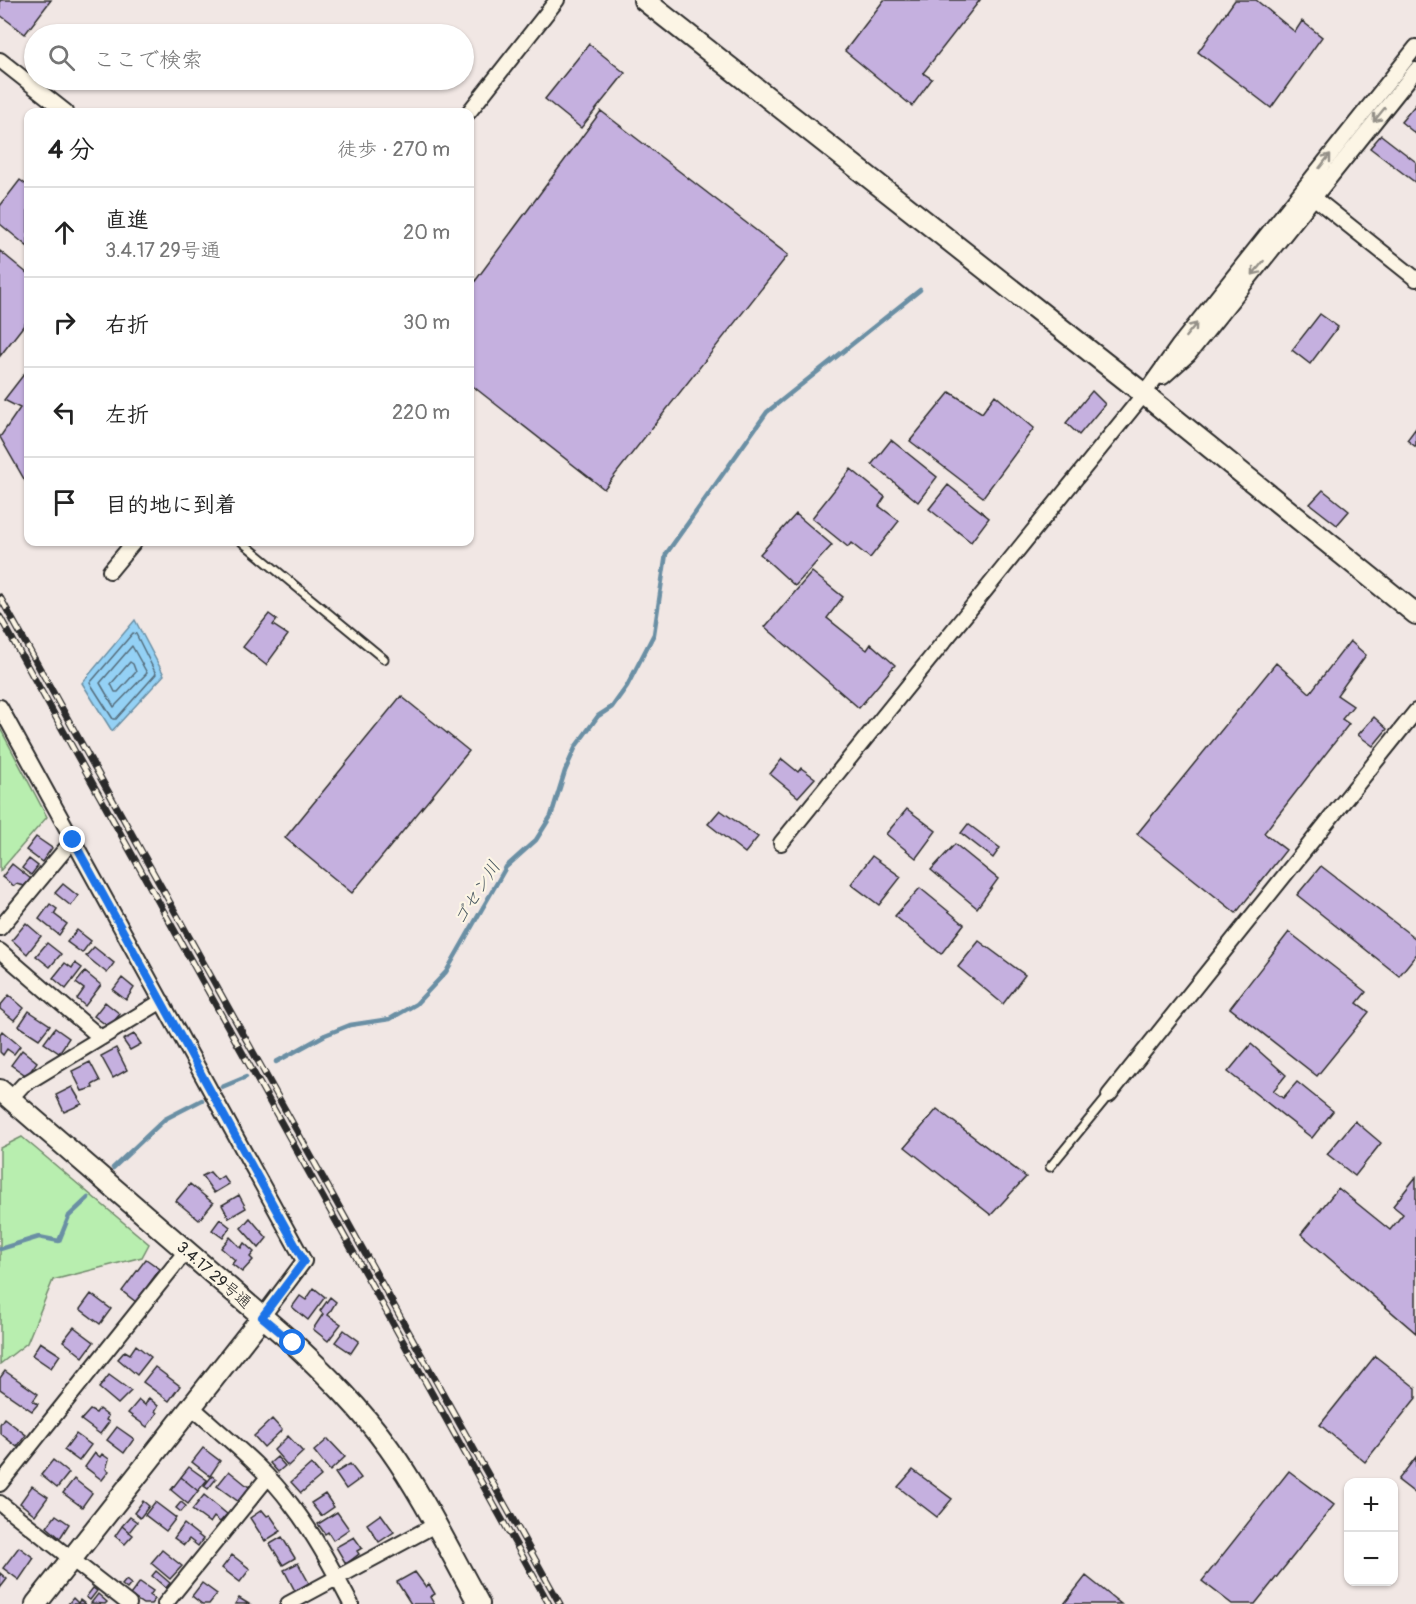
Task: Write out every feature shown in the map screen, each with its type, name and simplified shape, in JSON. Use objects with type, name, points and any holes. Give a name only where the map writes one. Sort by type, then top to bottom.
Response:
[{"type":"street","points":[[472,108],[557,0]]},
{"type":"street","points":[[644,0],[1144,394],[1416,614]]},
{"type":"street","points":[[1308,193],[1416,47]]},
{"type":"street","points":[[0,60],[24,79]]},
{"type":"street","points":[[781,843],[1144,394],[1179,345],[1416,70]]},
{"type":"street","points":[[38,90],[61,108]]},
{"type":"street","points":[[1308,193],[1416,279]]},
{"type":"street","points":[[110,572],[131,546]]},
{"type":"street","points":[[0,707],[304,1261],[36,1604]]},
{"type":"street","points":[[1109,1095],[1416,711]]},
{"type":"street","points":[[0,928],[73,840]]},
{"type":"street","points":[[0,951],[101,1038]]},
{"type":"street","points":[[5,1095],[162,1001]]},
{"type":"street","name":"3.4.17 29号通","points":[[5,1095],[337,1384],[407,1474],[479,1604]]},
{"type":"street","points":[[0,1484],[186,1251]]},
{"type":"street","points":[[192,1407],[268,1477],[291,1504],[323,1552],[351,1604]]},
{"type":"street","points":[[165,1604],[268,1477]]},
{"type":"street","points":[[0,1503],[129,1604]]},
{"type":"street","points":[[288,1604],[435,1525]]},
{"type":"lane","points":[[247,546],[384,659]]},
{"type":"lane","points":[[1050,1167],[1109,1095]]},
{"type":"green space","points":[[0,728],[47,817],[0,871]]},
{"type":"green space","points":[[22,1137],[149,1244],[142,1257],[53,1280],[27,1343],[0,1364],[0,1148]]},
{"type":"water","points":[[135,620],[164,675],[112,731],[82,683]]},
{"type":"building","points":[[0,0],[51,0],[33,24],[24,24],[24,33],[0,15]]},
{"type":"building","points":[[884,0],[980,0],[923,73],[932,79],[912,106],[845,51]]},
{"type":"building","points":[[1235,0],[1256,0],[1295,32],[1302,21],[1322,37],[1271,108],[1198,52]]},
{"type":"building","points":[[589,44],[625,73],[581,128],[545,99]]},
{"type":"building","points":[[1416,104],[1416,134],[1401,122]]},
{"type":"building","points":[[601,111],[788,255],[604,489],[474,387],[474,283]]},
{"type":"building","points":[[1381,135],[1416,162],[1416,183],[1370,148]]},
{"type":"building","points":[[20,180],[24,183],[24,244],[0,224],[0,206]]},
{"type":"building","points":[[0,251],[24,271],[24,325],[0,356]]},
{"type":"building","points":[[1320,314],[1338,327],[1310,364],[1292,350]]},
{"type":"building","points":[[24,374],[24,479],[0,437],[20,408],[4,400]]},
{"type":"building","points":[[1092,391],[1105,404],[1079,435],[1066,423]]},
{"type":"building","points":[[950,392],[982,413],[995,395],[1034,428],[983,497],[910,441]]},
{"type":"building","points":[[1416,428],[1416,447],[1407,440]]},
{"type":"building","points":[[891,440],[937,477],[918,502],[872,464]]},
{"type":"building","points":[[851,469],[885,497],[879,506],[899,521],[870,558],[851,543],[848,547],[812,518]]},
{"type":"building","points":[[948,485],[989,518],[971,542],[929,509]]},
{"type":"building","points":[[1323,490],[1349,511],[1337,525],[1310,504]]},
{"type":"building","points":[[796,514],[832,545],[795,586],[760,554]]},
{"type":"building","points":[[812,572],[843,597],[827,618],[867,650],[871,644],[895,665],[859,708],[765,627]]},
{"type":"building","points":[[269,614],[277,620],[273,625],[288,635],[266,665],[243,647]]},
{"type":"building","points":[[1350,641],[1366,655],[1337,695],[1353,706],[1342,719],[1349,724],[1264,833],[1286,850],[1236,913],[1137,834],[1276,663],[1310,693]]},
{"type":"building","points":[[401,696],[469,751],[352,893],[285,838]]},
{"type":"building","points":[[1374,717],[1387,729],[1373,746],[1358,735]]},
{"type":"building","points":[[782,759],[798,772],[801,768],[815,778],[798,797],[770,774]]},
{"type":"building","points":[[907,809],[936,831],[916,858],[886,834]]},
{"type":"building","points":[[720,810],[758,837],[745,853],[708,824]]},
{"type":"building","points":[[968,824],[1000,848],[993,858],[961,833]]},
{"type":"building","points":[[36,837],[52,848],[42,862],[26,850]]},
{"type":"building","points":[[955,844],[998,879],[977,908],[931,870]]},
{"type":"building","points":[[872,856],[901,877],[879,905],[851,884]]},
{"type":"building","points":[[29,859],[38,866],[31,875],[22,868]]},
{"type":"building","points":[[12,864],[31,879],[24,886],[16,884],[14,886],[2,877]]},
{"type":"building","points":[[1321,866],[1416,939],[1416,955],[1399,976],[1297,895]]},
{"type":"building","points":[[63,884],[78,896],[71,906],[55,893]]},
{"type":"building","points":[[920,888],[964,924],[941,954],[895,916]]},
{"type":"building","points":[[50,904],[57,909],[54,914],[67,924],[59,935],[39,919]]},
{"type":"building","points":[[26,923],[41,936],[27,954],[12,940]]},
{"type":"building","points":[[77,930],[91,941],[82,953],[67,942]]},
{"type":"building","points":[[1289,932],[1366,992],[1357,1003],[1369,1012],[1317,1076],[1230,1008]]},
{"type":"building","points":[[979,941],[1025,975],[1003,1004],[958,967]]},
{"type":"building","points":[[47,943],[61,954],[50,967],[36,956]]},
{"type":"building","points":[[94,947],[114,963],[107,973],[86,956]]},
{"type":"building","points":[[65,963],[72,968],[75,963],[82,968],[66,989],[53,978]]},
{"type":"building","points":[[85,972],[101,985],[85,1006],[77,999],[84,989],[76,983]]},
{"type":"building","points":[[122,978],[134,988],[126,1000],[113,990]]},
{"type":"building","points":[[9,995],[24,1008],[14,1020],[0,1009]]},
{"type":"building","points":[[105,1002],[120,1014],[109,1027],[94,1016]]},
{"type":"building","points":[[29,1011],[50,1025],[39,1039],[19,1026]]},
{"type":"building","points":[[55,1028],[69,1038],[59,1053],[44,1043]]},
{"type":"building","points":[[2,1031],[20,1046],[14,1054],[7,1049],[3,1055],[0,1052]]},
{"type":"building","points":[[134,1034],[141,1044],[130,1050],[123,1040]]},
{"type":"building","points":[[1251,1044],[1286,1075],[1273,1091],[1283,1098],[1297,1082],[1333,1111],[1312,1138],[1228,1072]]},
{"type":"building","points":[[116,1048],[127,1070],[113,1078],[101,1056]]},
{"type":"building","points":[[22,1050],[37,1062],[27,1076],[11,1065]]},
{"type":"building","points":[[90,1062],[100,1081],[92,1085],[93,1088],[82,1091],[72,1071]]},
{"type":"building","points":[[72,1087],[82,1104],[64,1112],[56,1095]]},
{"type":"building","points":[[937,1109],[1026,1177],[991,1215],[905,1147]]},
{"type":"building","points":[[1355,1121],[1381,1143],[1355,1176],[1327,1154]]},
{"type":"building","points":[[210,1172],[217,1180],[223,1176],[229,1184],[214,1193],[202,1176]]},
{"type":"building","points":[[1416,1177],[1416,1333],[1301,1234],[1338,1188],[1390,1230],[1403,1214],[1393,1206]]},
{"type":"building","points":[[190,1184],[213,1203],[199,1220],[176,1201]]},
{"type":"building","points":[[239,1195],[246,1208],[229,1218],[222,1205]]},
{"type":"building","points":[[250,1218],[267,1238],[259,1248],[241,1228]]},
{"type":"building","points":[[220,1219],[230,1227],[223,1238],[212,1230]]},
{"type":"building","points":[[230,1237],[241,1248],[244,1243],[254,1252],[250,1257],[253,1260],[242,1272],[232,1264],[235,1260],[221,1248]]},
{"type":"building","points":[[146,1259],[160,1269],[136,1302],[122,1291]]},
{"type":"building","points":[[314,1288],[325,1297],[308,1320],[292,1307],[300,1296],[306,1300]]},
{"type":"building","points":[[91,1294],[111,1309],[100,1324],[80,1309]]},
{"type":"building","points":[[330,1297],[336,1302],[328,1315],[341,1324],[328,1341],[313,1329],[323,1314],[320,1311]]},
{"type":"building","points":[[74,1327],[94,1342],[83,1357],[63,1341]]},
{"type":"building","points":[[344,1330],[359,1341],[351,1353],[335,1342]]},
{"type":"building","points":[[40,1342],[60,1355],[51,1368],[32,1355]]},
{"type":"building","points":[[136,1345],[151,1357],[137,1375],[118,1359],[125,1351],[130,1354]]},
{"type":"building","points":[[1375,1356],[1416,1388],[1416,1398],[1365,1462],[1320,1425]]},
{"type":"building","points":[[155,1367],[180,1386],[169,1401],[143,1382]]},
{"type":"building","points":[[5,1371],[38,1394],[33,1401],[38,1404],[32,1411],[0,1389],[0,1378]]},
{"type":"building","points":[[109,1375],[131,1391],[118,1404],[99,1388]]},
{"type":"building","points":[[149,1398],[158,1406],[155,1411],[157,1413],[147,1427],[128,1413],[139,1400],[145,1405]]},
{"type":"building","points":[[99,1409],[108,1416],[106,1420],[109,1422],[100,1434],[81,1420],[90,1410],[96,1413]]},
{"type":"building","points":[[4,1418],[26,1435],[17,1447],[0,1433],[0,1424]]},
{"type":"building","points":[[272,1419],[282,1430],[264,1447],[254,1436]]},
{"type":"building","points":[[117,1427],[134,1439],[124,1453],[107,1440]]},
{"type":"building","points":[[76,1434],[91,1445],[79,1461],[64,1450]]},
{"type":"building","points":[[288,1436],[303,1452],[288,1466],[274,1450]]},
{"type":"building","points":[[328,1439],[345,1457],[330,1471],[314,1451]]},
{"type":"building","points":[[203,1448],[220,1461],[210,1476],[192,1462]]},
{"type":"building","points":[[95,1453],[100,1457],[102,1454],[109,1459],[106,1469],[109,1471],[102,1480],[85,1467]]},
{"type":"building","points":[[277,1457],[285,1466],[278,1472],[270,1463]]},
{"type":"building","points":[[1416,1457],[1416,1494],[1398,1480]]},
{"type":"building","points":[[53,1460],[69,1473],[57,1488],[41,1475]]},
{"type":"building","points":[[311,1464],[321,1476],[301,1493],[291,1482]]},
{"type":"building","points":[[350,1464],[361,1478],[346,1489],[335,1473]]},
{"type":"building","points":[[189,1467],[207,1480],[198,1491],[181,1477]]},
{"type":"building","points":[[913,1470],[952,1499],[937,1517],[898,1487]]},
{"type":"building","points":[[229,1471],[250,1488],[239,1502],[217,1486]]},
{"type":"building","points":[[1289,1471],[1334,1505],[1255,1604],[1232,1604],[1202,1581]]},
{"type":"building","points":[[212,1476],[216,1479],[208,1489],[204,1486]]},
{"type":"building","points":[[181,1477],[198,1491],[188,1504],[171,1490]]},
{"type":"building","points":[[74,1479],[92,1493],[82,1507],[63,1493]]},
{"type":"building","points":[[32,1486],[48,1497],[35,1515],[20,1503]]},
{"type":"building","points":[[325,1494],[334,1507],[321,1516],[311,1503]]},
{"type":"building","points":[[204,1495],[227,1514],[220,1522],[214,1517],[210,1523],[192,1510]]},
{"type":"building","points":[[143,1501],[149,1506],[140,1518],[134,1513]]},
{"type":"building","points":[[155,1502],[176,1518],[166,1531],[145,1515]]},
{"type":"building","points":[[181,1502],[186,1506],[181,1512],[176,1508]]},
{"type":"building","points":[[262,1510],[267,1516],[270,1515],[281,1531],[265,1541],[250,1518]]},
{"type":"building","points":[[337,1512],[349,1529],[333,1540],[328,1532],[325,1534],[318,1524]]},
{"type":"building","points":[[381,1514],[394,1532],[379,1542],[367,1524]]},
{"type":"building","points":[[56,1515],[69,1524],[60,1538],[47,1527]]},
{"type":"building","points":[[130,1517],[137,1522],[129,1532],[122,1526]]},
{"type":"building","points":[[184,1524],[203,1539],[198,1546],[189,1539],[184,1545],[174,1538]]},
{"type":"building","points":[[122,1526],[133,1535],[125,1544],[115,1536]]},
{"type":"building","points":[[282,1537],[295,1558],[283,1565],[270,1544]]},
{"type":"building","points":[[354,1537],[362,1548],[357,1551],[359,1554],[346,1564],[336,1547]]},
{"type":"building","points":[[19,1547],[34,1558],[19,1580],[3,1568]]},
{"type":"building","points":[[162,1550],[182,1566],[170,1579],[151,1563]]},
{"type":"building","points":[[232,1555],[250,1569],[240,1582],[222,1568]]},
{"type":"building","points":[[298,1563],[309,1583],[295,1591],[284,1570]]},
{"type":"building","points":[[156,1571],[170,1583],[166,1588],[152,1576]]},
{"type":"building","points":[[415,1572],[426,1587],[429,1584],[435,1594],[430,1597],[434,1604],[411,1604],[397,1582]]},
{"type":"building","points":[[0,1573],[7,1579],[0,1588]]},
{"type":"building","points":[[1086,1576],[1121,1604],[1064,1604]]},
{"type":"building","points":[[126,1580],[131,1584],[127,1589],[122,1585]]},
{"type":"building","points":[[140,1582],[153,1591],[150,1595],[155,1599],[151,1604],[143,1604],[130,1595]]},
{"type":"building","points":[[202,1583],[217,1594],[209,1604],[202,1604],[192,1596]]},
{"type":"building","points":[[93,1588],[97,1591],[90,1600],[86,1597]]},
{"type":"building","points":[[98,1594],[107,1602],[105,1604],[91,1603]]},
{"type":"building","points":[[73,1598],[78,1603],[80,1600],[85,1604],[68,1604]]},
{"type":"building","points":[[239,1598],[249,1604],[235,1604]]},
{"type":"waterway","name":"ゴセン川","points":[[276,1062],[325,1035],[350,1025],[390,1019],[416,1004],[446,972],[506,867],[536,840],[551,816],[565,771],[576,746],[598,716],[612,707],[627,686],[654,634],[666,554],[767,412],[920,290]]},
{"type":"waterway","name":"ゴセン川","points":[[222,1087],[246,1077]]},
{"type":"waterway","name":"ゴセン川","points":[[113,1168],[165,1119],[202,1100]]},
{"type":"waterway","name":"ゴセン川","points":[[0,1249],[39,1237],[59,1241],[69,1216],[88,1198]]},
{"type":"railway","points":[[0,597],[560,1604]]},
{"type":"railway","points":[[0,617],[549,1604]]},
{"type":"route","points":[[73,840],[304,1261],[262,1317],[293,1343]]}]
